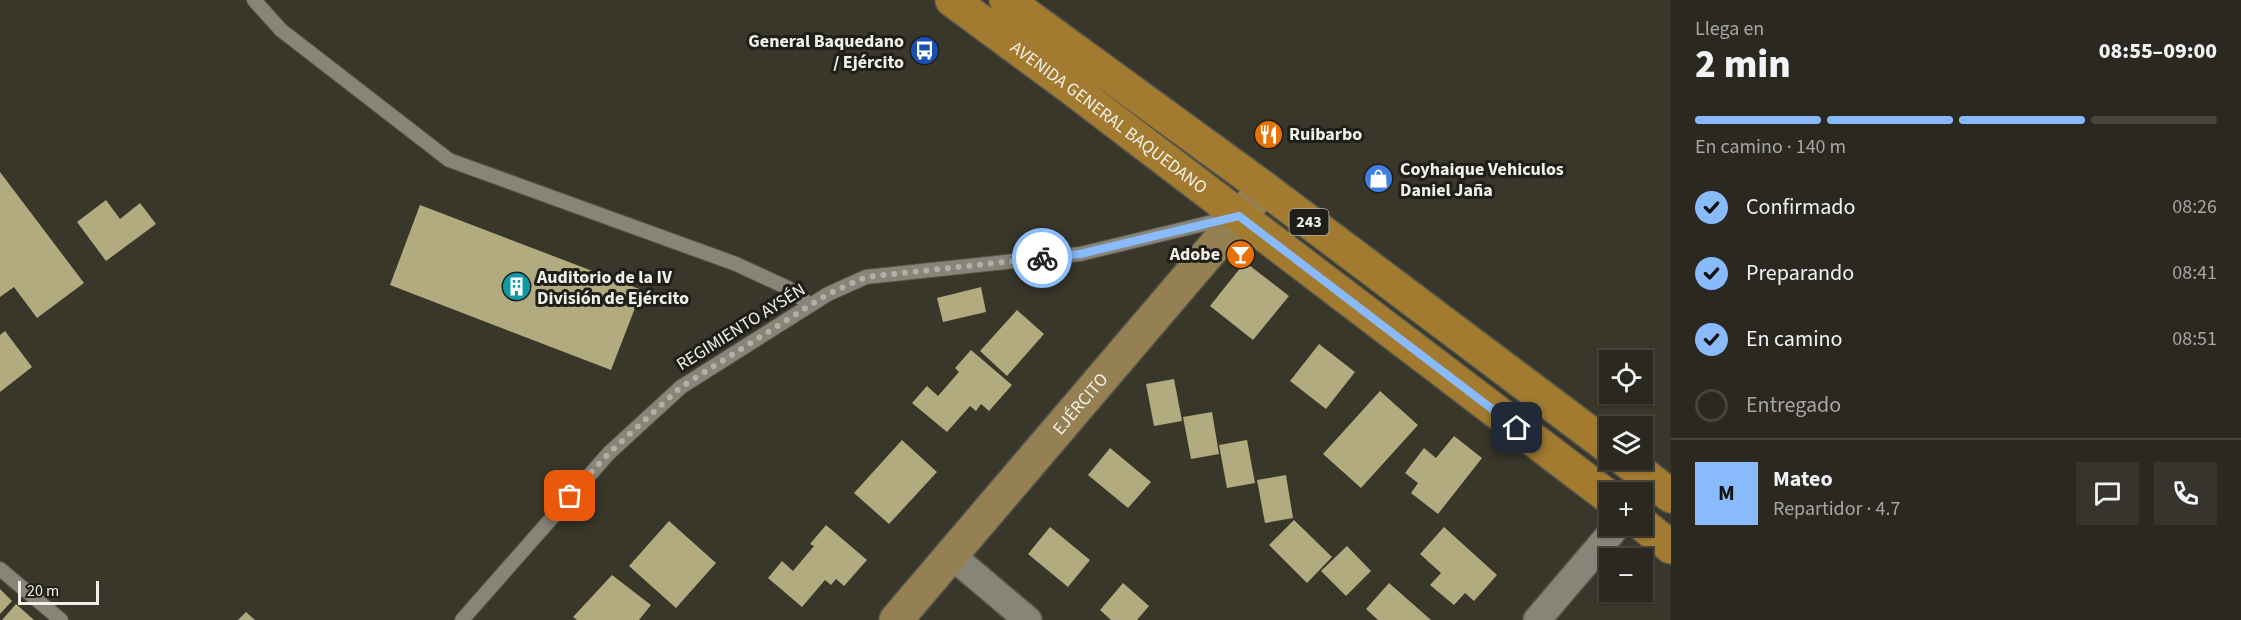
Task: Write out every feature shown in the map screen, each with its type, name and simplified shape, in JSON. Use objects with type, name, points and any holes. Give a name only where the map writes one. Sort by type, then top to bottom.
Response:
[{"type":"main road","name":"AVENIDA GENERAL BAQUEDANO","points":[[952,0],[1079,74],[1264,189],[1599,440]]},
{"type":"main road","name":"AVENIDA GENERAL BAQUEDANO","points":[[1006,0],[1079,74],[1239,216],[1599,490]]},
{"type":"main road","points":[[1635,470],[1656,491]]},
{"type":"main road","points":[[1653,533],[1671,547]]},
{"type":"street","name":"EJÉRCITO","points":[[896,620],[1264,189]]},
{"type":"street","points":[[1537,620],[1609,536]]},
{"type":"street","points":[[951,555],[1028,620]]},
{"type":"lane","points":[[254,0],[281,30],[449,160],[736,264],[788,288],[810,305]]},
{"type":"lane","name":"REGIMIENTO AYSÉN","points":[[462,620],[609,453],[681,387],[828,294],[866,277],[1080,254],[1239,216]]},
{"type":"lane","points":[[0,569],[61,620]]},
{"type":"building","points":[[0,172],[84,283],[37,318],[14,287],[0,297]]},
{"type":"building","points":[[106,200],[120,219],[140,203],[156,224],[106,261],[77,222]]},
{"type":"building","name":"Auditorio de la IV División de Ejército","points":[[420,205],[642,290],[611,370],[390,285]]},
{"type":"building","points":[[1245,262],[1289,296],[1253,340],[1210,306]]},
{"type":"building","points":[[981,287],[986,312],[943,322],[937,298]]},
{"type":"building","points":[[1017,310],[1044,334],[1007,376],[980,351]]},
{"type":"building","points":[[5,331],[32,367],[0,392],[0,335]]},
{"type":"building","points":[[1319,344],[1355,372],[1326,409],[1290,381]]},
{"type":"building","points":[[971,350],[1012,385],[989,411],[981,404],[976,411],[970,406],[947,432],[912,403],[927,386],[938,396],[959,372],[955,368]]},
{"type":"building","points":[[1174,379],[1182,421],[1154,426],[1146,384]]},
{"type":"building","points":[[1380,391],[1418,425],[1361,488],[1323,454]]},
{"type":"building","points":[[1212,412],[1219,454],[1191,459],[1183,417]]},
{"type":"building","points":[[1454,436],[1482,458],[1438,514],[1411,493],[1418,483],[1405,473],[1424,448],[1436,458]]},
{"type":"building","points":[[902,440],[937,472],[889,524],[854,493]]},
{"type":"building","points":[[1247,440],[1255,483],[1227,488],[1219,445]]},
{"type":"building","points":[[1110,448],[1151,482],[1128,508],[1088,475]]},
{"type":"building","points":[[1286,475],[1293,518],[1265,523],[1257,480]]},
{"type":"building","points":[[1294,520],[1332,557],[1307,583],[1269,545]]},
{"type":"building","points":[[669,521],[716,563],[676,608],[629,566]]},
{"type":"building","points":[[826,525],[867,560],[844,586],[836,579],[831,585],[825,580],[802,607],[768,578],[782,561],[793,571],[814,546],[810,544]]},
{"type":"building","points":[[1050,527],[1090,560],[1068,587],[1028,554]]},
{"type":"building","points":[[1444,527],[1497,575],[1474,601],[1465,593],[1454,605],[1430,585],[1441,573],[1420,554]]},
{"type":"building","points":[[1347,546],[1371,571],[1346,596],[1321,571]]},
{"type":"building","points":[[612,575],[651,605],[639,620],[577,620],[573,617]]},
{"type":"building","points":[[1123,583],[1149,606],[1137,620],[1111,620],[1100,610]]},
{"type":"building","points":[[1389,583],[1431,620],[1378,620],[1366,609]]},
{"type":"building","points":[[0,589],[12,601],[0,614]]},
{"type":"building","points":[[16,604],[34,620],[2,620]]},
{"type":"building","points":[[246,612],[255,620],[238,620]]},
{"type":"way so far","points":[[570,496],[609,453],[681,387],[828,294],[866,277],[1042,258]]},
{"type":"place","name":"General Baquedano / Ejército","points":[[925,51]]},
{"type":"place","name":"Ruibarbo","points":[[1268,134]]},
{"type":"place","name":"Coyhaique Vehiculos Daniel Jaña","points":[[1379,179]]},
{"type":"place","name":"Adobe","points":[[1241,254]]},
{"type":"place","name":"Auditorio de la IV División de Ejército","points":[[516,287]]},
{"type":"route","points":[[1042,258],[1080,254],[1239,216],[1517,428]]}]
